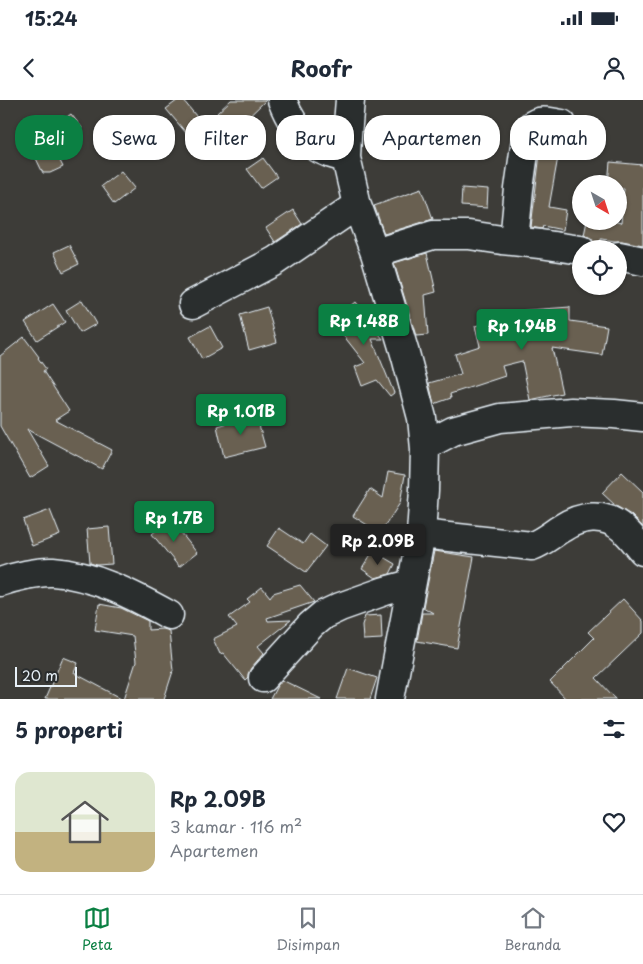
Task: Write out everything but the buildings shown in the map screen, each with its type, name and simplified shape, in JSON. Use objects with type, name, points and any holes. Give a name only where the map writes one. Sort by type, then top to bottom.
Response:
[{"type":"street","points":[[282,100],[289,115]]},
{"type":"street","points":[[349,115],[350,100]]},
{"type":"street","points":[[346,160],[356,205],[376,253],[416,394],[422,418],[425,449],[420,534],[390,699]]},
{"type":"street","points":[[514,242],[523,160]]},
{"type":"street","points":[[193,304],[275,261],[356,205]]},
{"type":"street","points":[[376,253],[432,235],[469,235],[572,249]]},
{"type":"street","points":[[627,258],[643,261]]},
{"type":"street","points":[[425,449],[430,443],[453,431],[500,418],[571,412],[643,417]]},
{"type":"street","points":[[420,534],[532,546],[569,523],[581,518],[592,517],[610,520],[622,528],[643,551]]},
{"type":"street","points":[[0,582],[52,572],[80,576],[117,589],[169,615]]},
{"type":"street","points":[[263,678],[323,614],[385,591],[411,584]]}]
